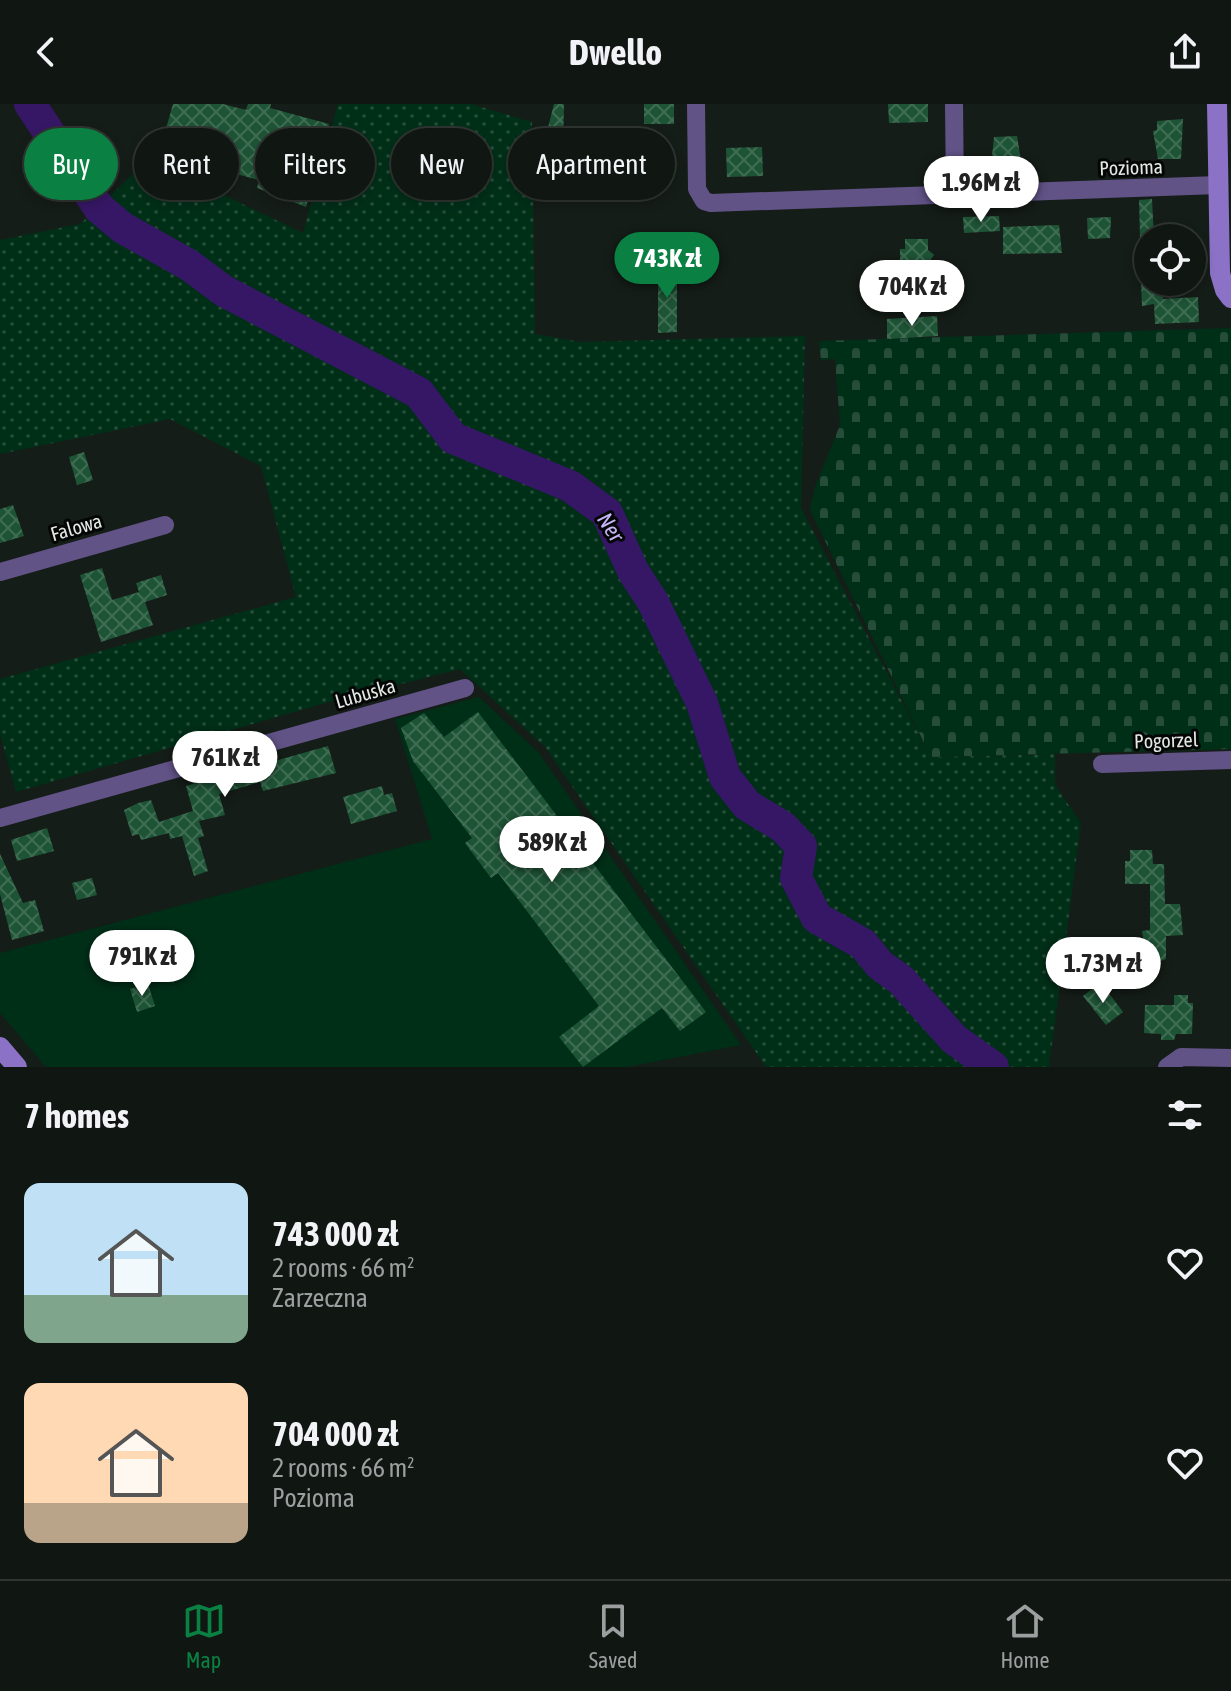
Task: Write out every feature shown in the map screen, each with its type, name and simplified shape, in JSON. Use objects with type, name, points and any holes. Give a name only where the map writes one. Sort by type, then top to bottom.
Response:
[{"type":"street","name":"Pozioma","points":[[696,104],[697,189],[704,201],[711,203],[1218,185]]},
{"type":"street","points":[[954,104],[955,195]]},
{"type":"street","points":[[1217,104],[1220,273],[1230,297]]},
{"type":"street","name":"Falowa","points":[[0,572],[165,525]]},
{"type":"street","name":"Lubuska","points":[[0,818],[465,688]]},
{"type":"street","name":"Pogorzel","points":[[1102,764],[1231,760]]},
{"type":"street","points":[[0,1047],[17,1067]]},
{"type":"street","points":[[1167,1067],[1181,1057],[1231,1058]]},
{"type":"green space","points":[[338,104],[471,104],[532,122],[532,128],[508,128],[508,200],[533,200],[535,334],[580,342],[805,336],[801,508],[931,757],[1055,754],[1055,785],[1081,823],[1049,1067],[766,1067],[545,747],[460,669],[322,704],[16,792],[0,734],[0,679],[296,597],[261,466],[170,419],[0,454],[0,240],[80,224],[105,200],[118,200],[118,188],[134,173],[134,200],[234,200],[303,233],[312,200],[375,200],[375,128],[331,128]]},
{"type":"green space","points":[[1231,328],[1231,749],[931,757],[810,510],[815,487],[840,425],[835,359],[821,360],[819,341]]},
{"type":"green space","points":[[479,697],[539,753],[741,1045],[627,1067],[46,1067],[0,1013],[0,953],[432,839],[395,719]]},
{"type":"building","points":[[173,104],[223,104],[246,110],[248,104],[271,104],[270,108],[329,124],[328,128],[255,128],[255,179],[239,175],[239,128],[166,128]]},
{"type":"building","points":[[554,104],[564,104],[563,128],[548,128]]},
{"type":"building","points":[[644,104],[674,104],[674,124],[644,124]]},
{"type":"building","points":[[888,104],[928,104],[928,122],[889,123]]},
{"type":"building","points":[[1183,119],[1181,159],[1158,159],[1153,131],[1157,130],[1157,121]]},
{"type":"building","points":[[1017,136],[1022,167],[991,166],[994,137]]},
{"type":"building","points":[[762,147],[763,176],[727,177],[726,148]]},
{"type":"building","points":[[1152,199],[1153,224],[1140,224],[1139,200]]},
{"type":"building","points":[[288,200],[308,200],[306,207]]},
{"type":"building","points":[[999,216],[1000,231],[964,233],[963,217]]},
{"type":"building","points":[[1111,217],[1110,238],[1088,239],[1087,218]]},
{"type":"building","points":[[1059,225],[1062,253],[1003,254],[1003,227]]},
{"type":"building","points":[[905,239],[928,239],[928,250],[934,255],[929,262],[929,272],[900,272],[900,249],[905,249]]},
{"type":"building","points":[[658,268],[677,268],[677,332],[658,333]]},
{"type":"building","points":[[1142,296],[1163,296],[1163,299],[1198,297],[1199,322],[1155,324],[1154,304],[1142,306]]},
{"type":"building","points":[[937,316],[938,336],[887,339],[887,319]]},
{"type":"building","points":[[84,452],[93,480],[77,485],[69,457]]},
{"type":"building","points":[[13,505],[24,536],[0,543],[0,509]]},
{"type":"building","points":[[102,568],[112,600],[139,592],[136,583],[161,575],[167,595],[145,602],[153,625],[101,642],[80,575]]},
{"type":"building","points":[[478,712],[706,1012],[680,1031],[662,1008],[583,1067],[559,1037],[599,1006],[498,873],[491,878],[465,843],[472,838],[413,761],[401,728],[424,713],[444,737]]},
{"type":"building","points":[[328,746],[336,773],[263,791],[260,782],[219,794],[225,815],[199,821],[204,836],[198,838],[208,871],[194,876],[182,836],[170,839],[169,833],[141,840],[139,834],[132,836],[124,810],[138,803],[151,800],[159,822],[193,811],[186,786]]},
{"type":"building","points":[[382,786],[384,795],[392,793],[397,811],[351,824],[343,797]]},
{"type":"building","points":[[47,828],[54,851],[17,861],[11,840]]},
{"type":"building","points":[[1130,850],[1152,850],[1153,864],[1164,864],[1165,904],[1180,904],[1183,935],[1166,936],[1166,959],[1138,969],[1131,948],[1144,944],[1142,931],[1150,930],[1150,884],[1125,884],[1125,861],[1130,861]]},
{"type":"building","points":[[0,854],[23,903],[35,900],[44,931],[12,940],[0,894]]},
{"type":"building","points":[[92,878],[97,895],[77,900],[72,883]]},
{"type":"building","points":[[148,984],[155,1006],[137,1012],[130,989]]},
{"type":"building","points":[[1096,986],[1100,992],[1105,988],[1123,1012],[1106,1025],[1083,996]]},
{"type":"building","points":[[1174,995],[1188,995],[1188,1003],[1193,1003],[1192,1034],[1176,1034],[1174,1040],[1161,1040],[1161,1034],[1144,1033],[1145,1005],[1174,1005]]},
{"type":"waterway","name":"Ner","points":[[30,104],[99,208],[123,228],[189,265],[224,291],[419,393],[453,438],[570,486],[607,513],[633,571],[653,602],[702,703],[725,777],[747,805],[783,827],[801,846],[796,878],[817,918],[863,944],[880,965],[901,980],[954,1039],[993,1067]]}]
